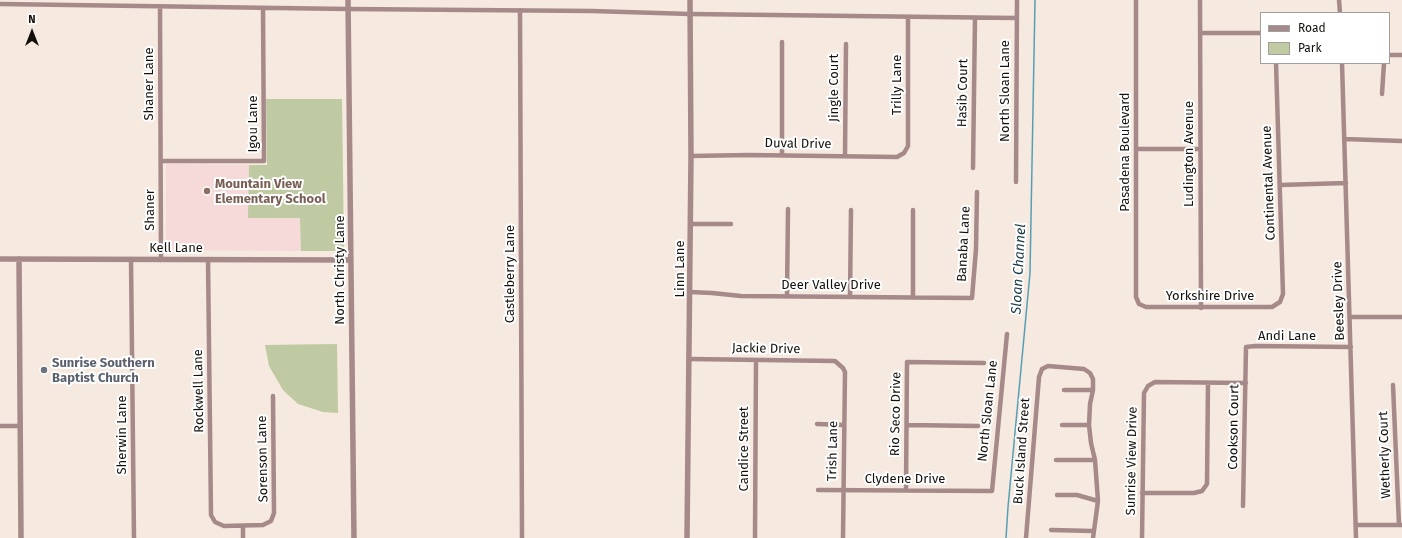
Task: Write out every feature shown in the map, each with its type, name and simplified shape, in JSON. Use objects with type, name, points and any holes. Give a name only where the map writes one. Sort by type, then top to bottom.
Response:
[{"type":"street","name":"North Christy Lane","points":[[348,0],[354,538]]},
{"type":"street","name":"Linn Lane","points":[[687,538],[691,224],[690,0]]},
{"type":"street","name":"North Sloan Lane","points":[[1016,182],[1017,0]]},
{"type":"street","name":"Pasadena Boulevard","points":[[1136,0],[1136,296],[1139,304]]},
{"type":"street","name":"Ludington Avenue","points":[[1200,0],[1201,308]]},
{"type":"street","points":[[1339,0],[1340,12]]},
{"type":"street","points":[[0,4],[1016,18]]},
{"type":"street","name":"Shaner Lane","points":[[160,7],[161,161]]},
{"type":"street","name":"Igou Lane","points":[[161,161],[264,161],[263,8]]},
{"type":"street","name":"Castleberry Lane","points":[[520,10],[522,538]]},
{"type":"street","name":"Trilly Lane","points":[[904,153],[908,146],[908,17]]},
{"type":"street","name":"Hasib Court","points":[[973,168],[974,18]]},
{"type":"street","points":[[1200,33],[1260,33]]},
{"type":"street","points":[[782,42],[782,155]]},
{"type":"street","name":"Jingle Court","points":[[845,156],[846,44]]},
{"type":"street","points":[[1390,55],[1402,55]]},
{"type":"street","name":"Continental Avenue","points":[[1276,64],[1283,294],[1280,302]]},
{"type":"street","name":"Beesley Drive","points":[[1342,64],[1356,538]]},
{"type":"street","points":[[1382,94],[1384,64]]},
{"type":"street","points":[[1344,139],[1402,141]]},
{"type":"street","points":[[1136,149],[1200,149]]},
{"type":"street","name":"Duval Drive","points":[[691,156],[782,155],[897,157],[904,153]]},
{"type":"street","name":"Shaner","points":[[161,161],[161,260]]},
{"type":"street","points":[[1280,185],[1346,183]]},
{"type":"street","name":"Banaba Lane","points":[[972,298],[976,248],[977,192]]},
{"type":"street","points":[[787,296],[788,209]]},
{"type":"street","points":[[850,296],[851,210]]},
{"type":"street","points":[[913,210],[913,297]]},
{"type":"street","points":[[691,224],[731,224]]},
{"type":"street","name":"Kell Lane","points":[[0,259],[351,260]]},
{"type":"street","points":[[18,259],[21,538]]},
{"type":"street","name":"Sherwin Lane","points":[[131,259],[134,538]]},
{"type":"street","name":"Rockwell Lane","points":[[208,259],[211,515],[215,522],[224,526],[243,526]]},
{"type":"street","name":"Deer Valley Drive","points":[[690,292],[741,296],[972,298]]},
{"type":"street","name":"Yorkshire Drive","points":[[1139,304],[1146,307],[1272,307],[1280,302]]},
{"type":"street","points":[[1350,317],[1402,318]]},
{"type":"street","name":"North Sloan Lane","points":[[992,491],[1007,334]]},
{"type":"street","name":"Andi Lane","points":[[1246,347],[1351,347]]},
{"type":"street","name":"Cookson Court","points":[[1243,506],[1246,347]]},
{"type":"street","name":"Jackie Drive","points":[[690,360],[835,361],[841,365]]},
{"type":"street","name":"Candice Street","points":[[754,538],[756,360]]},
{"type":"street","name":"Rio Seco Drive","points":[[906,490],[907,362],[984,362]]},
{"type":"street","name":"Trish Lane","points":[[841,365],[845,372],[842,538]]},
{"type":"street","name":"Buck Island Street","points":[[1026,538],[1039,377],[1042,369],[1048,366],[1084,369],[1090,373],[1093,379],[1093,390]]},
{"type":"street","name":"Sunrise View Drive","points":[[1142,538],[1144,393],[1148,386],[1155,382],[1208,383]]},
{"type":"street","points":[[1142,493],[1194,493],[1202,491],[1207,484],[1208,383],[1246,383]]},
{"type":"street","name":"Wetherly Court","points":[[1393,384],[1400,525]]},
{"type":"street","points":[[1064,390],[1093,390],[1090,404],[1089,425],[1095,460],[1098,501],[1093,538]]},
{"type":"street","name":"Sorenson Lane","points":[[243,526],[263,525],[271,521],[274,513],[273,396]]},
{"type":"street","points":[[817,424],[844,425]]},
{"type":"street","points":[[906,425],[978,426]]},
{"type":"street","points":[[1062,425],[1089,425]]},
{"type":"street","points":[[0,426],[20,426]]},
{"type":"street","points":[[1056,460],[1095,460]]},
{"type":"street","name":"Clydene Drive","points":[[818,490],[992,491]]},
{"type":"street","points":[[1057,495],[1077,495],[1098,501]]},
{"type":"street","points":[[1356,525],[1400,525]]},
{"type":"street","points":[[242,538],[243,526]]},
{"type":"street","points":[[1051,530],[1094,531]]},
{"type":"shaded area","name":"Mountain View Elementary School","points":[[166,164],[249,165],[249,218],[301,218],[301,251],[166,250]]},
{"type":"green space","points":[[266,99],[342,99],[344,251],[301,251],[300,218],[248,218],[249,165],[267,165]]},
{"type":"green space","points":[[337,344],[338,413],[323,412],[298,404],[283,390],[269,366],[265,345]]},
{"type":"waterway","name":"Sloan Channel","points":[[1006,538],[1030,273],[1035,0]]},
{"type":"place","name":"Mountain View Elementary School","points":[[207,191]]},
{"type":"place","name":"Sunrise Southern Baptist Church","points":[[44,370]]}]
